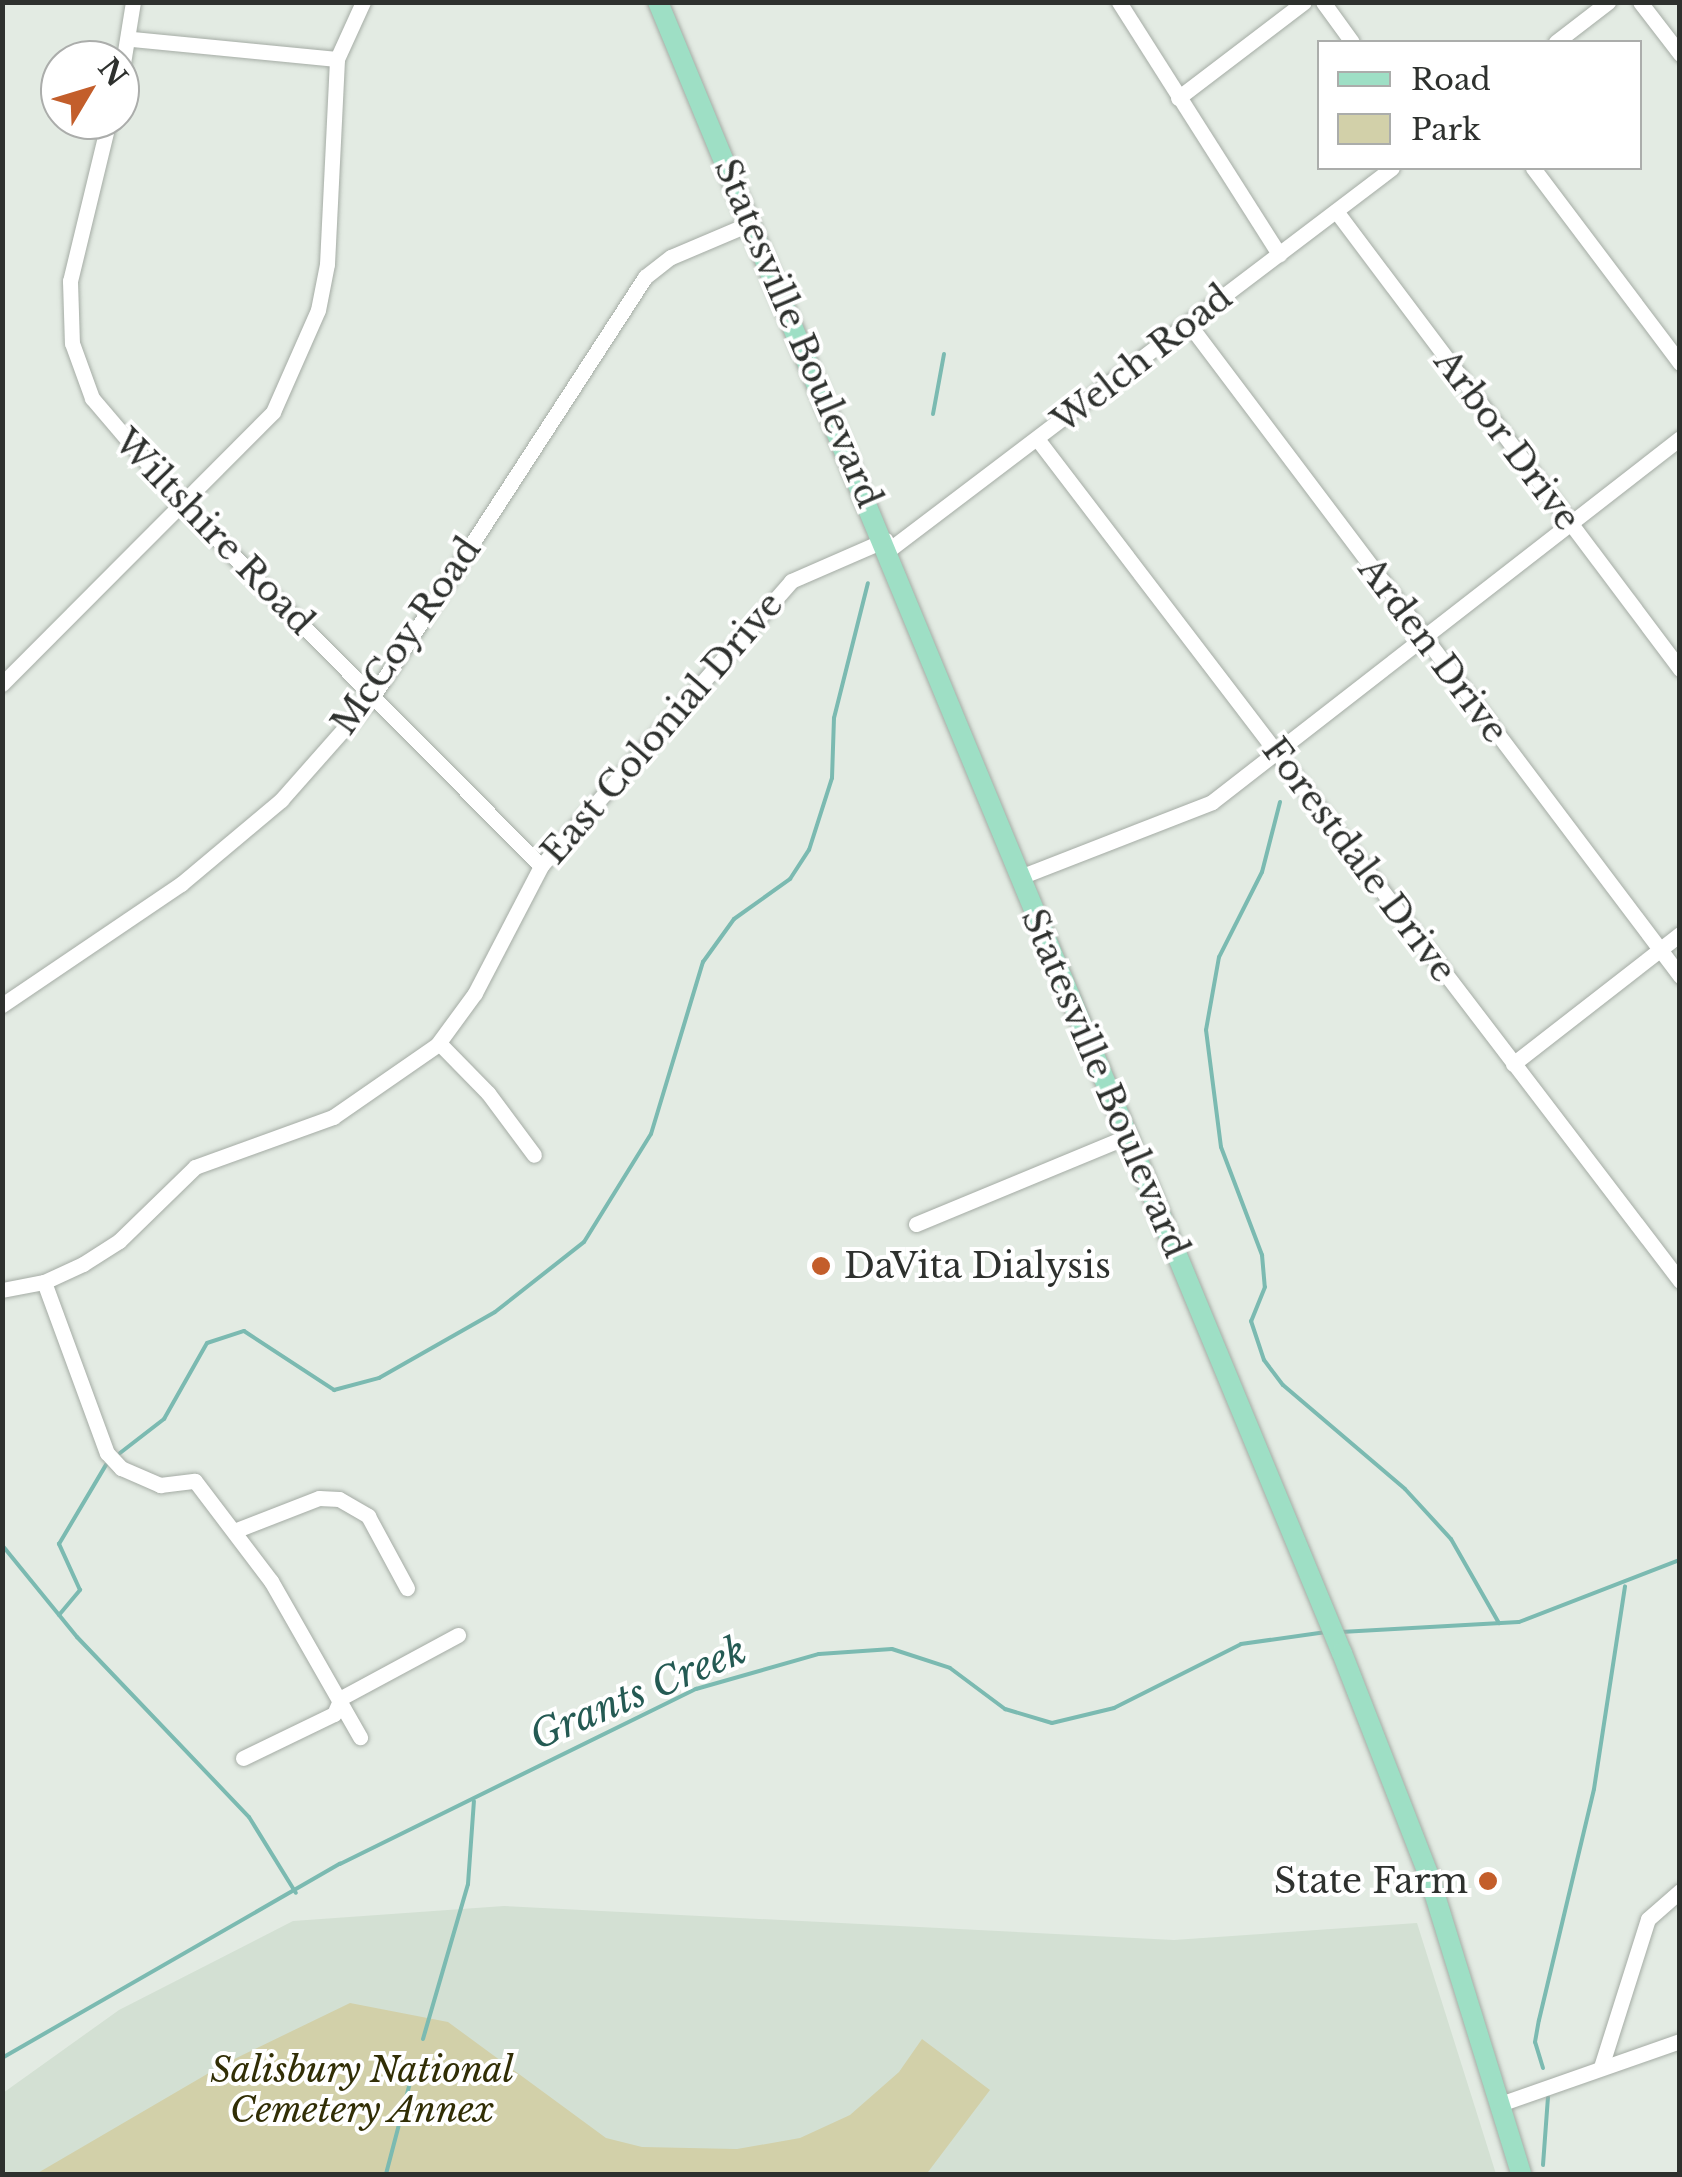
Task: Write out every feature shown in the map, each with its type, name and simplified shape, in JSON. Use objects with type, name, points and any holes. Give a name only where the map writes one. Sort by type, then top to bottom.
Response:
[{"type":"main road","name":"Statesville Boulevard","points":[[658,2],[887,545],[1020,877],[1342,1653],[1429,1876],[1521,2174]]},
{"type":"street","points":[[133,2],[132,39],[337,59]]},
{"type":"street","points":[[2,684],[274,412],[318,310],[328,264],[337,59],[362,2]]},
{"type":"street","points":[[1118,2],[1279,254]]},
{"type":"street","points":[[1178,98],[1304,2]]},
{"type":"street","points":[[1323,2],[1351,40]]},
{"type":"street","points":[[1559,40],[1608,2]]},
{"type":"street","points":[[1640,2],[1680,54]]},
{"type":"street","name":"Wiltshire Road","points":[[103,140],[76,237],[72,342],[92,398],[184,505],[540,866]]},
{"type":"street","name":"Welch Road","points":[[887,545],[1038,440],[1389,170]]},
{"type":"street","points":[[1535,170],[1676,352]]},
{"type":"street","name":"Arbor Drive","points":[[1336,210],[1680,668]]},
{"type":"street","name":"McCoy Road","points":[[2,1005],[232,844],[281,800],[373,696],[644,277],[671,256],[751,223]]},
{"type":"street","name":"Arden Drive","points":[[1188,323],[1680,976]]},
{"type":"street","points":[[1020,877],[1212,802],[1680,438]]},
{"type":"street","name":"Forestdale Drive","points":[[1038,440],[1680,1281]]},
{"type":"street","name":"East Colonial Drive","points":[[2,1290],[44,1282],[119,1240],[195,1167],[333,1117],[438,1043],[475,993],[540,866],[790,580],[887,545]]},
{"type":"street","points":[[1512,1064],[1680,934]]},
{"type":"street","points":[[438,1043],[488,1093],[534,1156]]},
{"type":"street","points":[[916,1224],[1128,1136]]},
{"type":"street","points":[[44,1282],[107,1453],[121,1468],[160,1485],[196,1481],[234,1532],[341,1698],[360,1737]]},
{"type":"street","points":[[234,1532],[305,1502],[339,1499],[368,1516],[407,1588]]},
{"type":"street","points":[[243,1758],[334,1714],[341,1698],[458,1635]]},
{"type":"street","points":[[1601,2067],[1648,1918],[1680,1890]]},
{"type":"street","points":[[1500,2104],[1680,2041]]},
{"type":"shaded area","points":[[504,1906],[1174,1940],[1417,1923],[1496,2174],[3,2174],[3,2093],[119,2010],[293,1921]]},
{"type":"green space","name":"Salisbury National Cemetery Annex","points":[[350,2003],[448,2022],[606,2138],[642,2147],[737,2149],[800,2138],[850,2115],[899,2072],[922,2039],[990,2090],[928,2172],[918,2174],[36,2174],[226,2063]]},
{"type":"waterway","points":[[933,414],[944,354]]},
{"type":"waterway","points":[[120,1453],[164,1419],[207,1343],[244,1331],[334,1390],[379,1378],[495,1312],[584,1242],[651,1134],[703,962],[734,919],[790,879],[809,850],[832,778],[834,718],[868,583]]},
{"type":"waterway","points":[[1280,802],[1262,872],[1219,957],[1206,1030],[1221,1147],[1262,1255],[1265,1287],[1251,1321],[1264,1360],[1283,1385],[1405,1489],[1451,1539],[1499,1623]]},
{"type":"waterway","points":[[59,1615],[80,1590],[59,1544],[106,1465]]},
{"type":"waterway","points":[[2,1545],[77,1637],[249,1817],[296,1893]]},
{"type":"waterway","name":"Grants Creek","points":[[1341,1632],[1519,1622],[1680,1560]]},
{"type":"waterway","points":[[1543,2068],[1535,2042],[1594,1789],[1625,1586]]},
{"type":"waterway","name":"Grants Creek","points":[[2,2058],[340,1864],[696,1689],[819,1654],[892,1649],[950,1668],[1005,1709],[1052,1723],[1114,1708],[1241,1644],[1326,1632]]},
{"type":"waterway","points":[[423,2039],[468,1884],[474,1801]]},
{"type":"waterway","points":[[386,2174],[414,2067]]},
{"type":"waterway","points":[[1543,2165],[1548,2097]]},
{"type":"place","name":"DaVita Dialysis","points":[[821,1266]]},
{"type":"place","name":"State Farm","points":[[1488,1881]]}]
